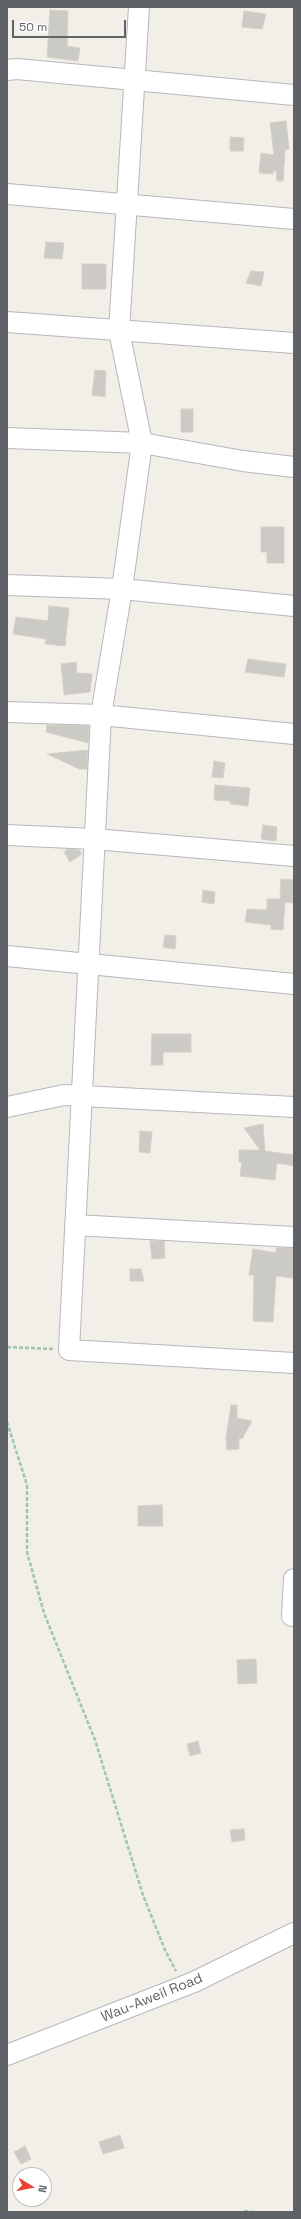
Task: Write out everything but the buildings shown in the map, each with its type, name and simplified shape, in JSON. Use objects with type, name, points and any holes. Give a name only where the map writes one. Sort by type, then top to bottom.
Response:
[{"type":"street","points":[[139,7],[125,204],[119,331],[142,443],[122,589],[101,715],[69,1350],[294,1363]]},
{"type":"street","points":[[7,70],[18,69],[294,95]]},
{"type":"street","points":[[7,194],[294,219]]},
{"type":"street","points":[[7,322],[294,343]]},
{"type":"street","points":[[7,438],[142,443],[243,461],[294,467]]},
{"type":"street","points":[[7,585],[122,589],[294,606]]},
{"type":"street","points":[[7,712],[101,715],[294,734]]},
{"type":"street","points":[[7,835],[94,839],[294,856]]},
{"type":"street","points":[[7,956],[294,984]]},
{"type":"street","points":[[7,1107],[64,1095],[294,1107]]},
{"type":"street","points":[[75,1225],[294,1237]]},
{"type":"street","points":[[294,1579],[292,1616],[294,1616]]},
{"type":"street","name":"Wau-Aweil Road","points":[[7,2055],[184,1986],[294,1933]]},
{"type":"path","points":[[7,1347],[69,1350]]},
{"type":"path","points":[[7,1422],[27,1486],[27,1552],[44,1613],[95,1740],[143,1895],[165,1950],[184,1986]]},
{"type":"path","points":[[244,2211],[253,2212]]}]
